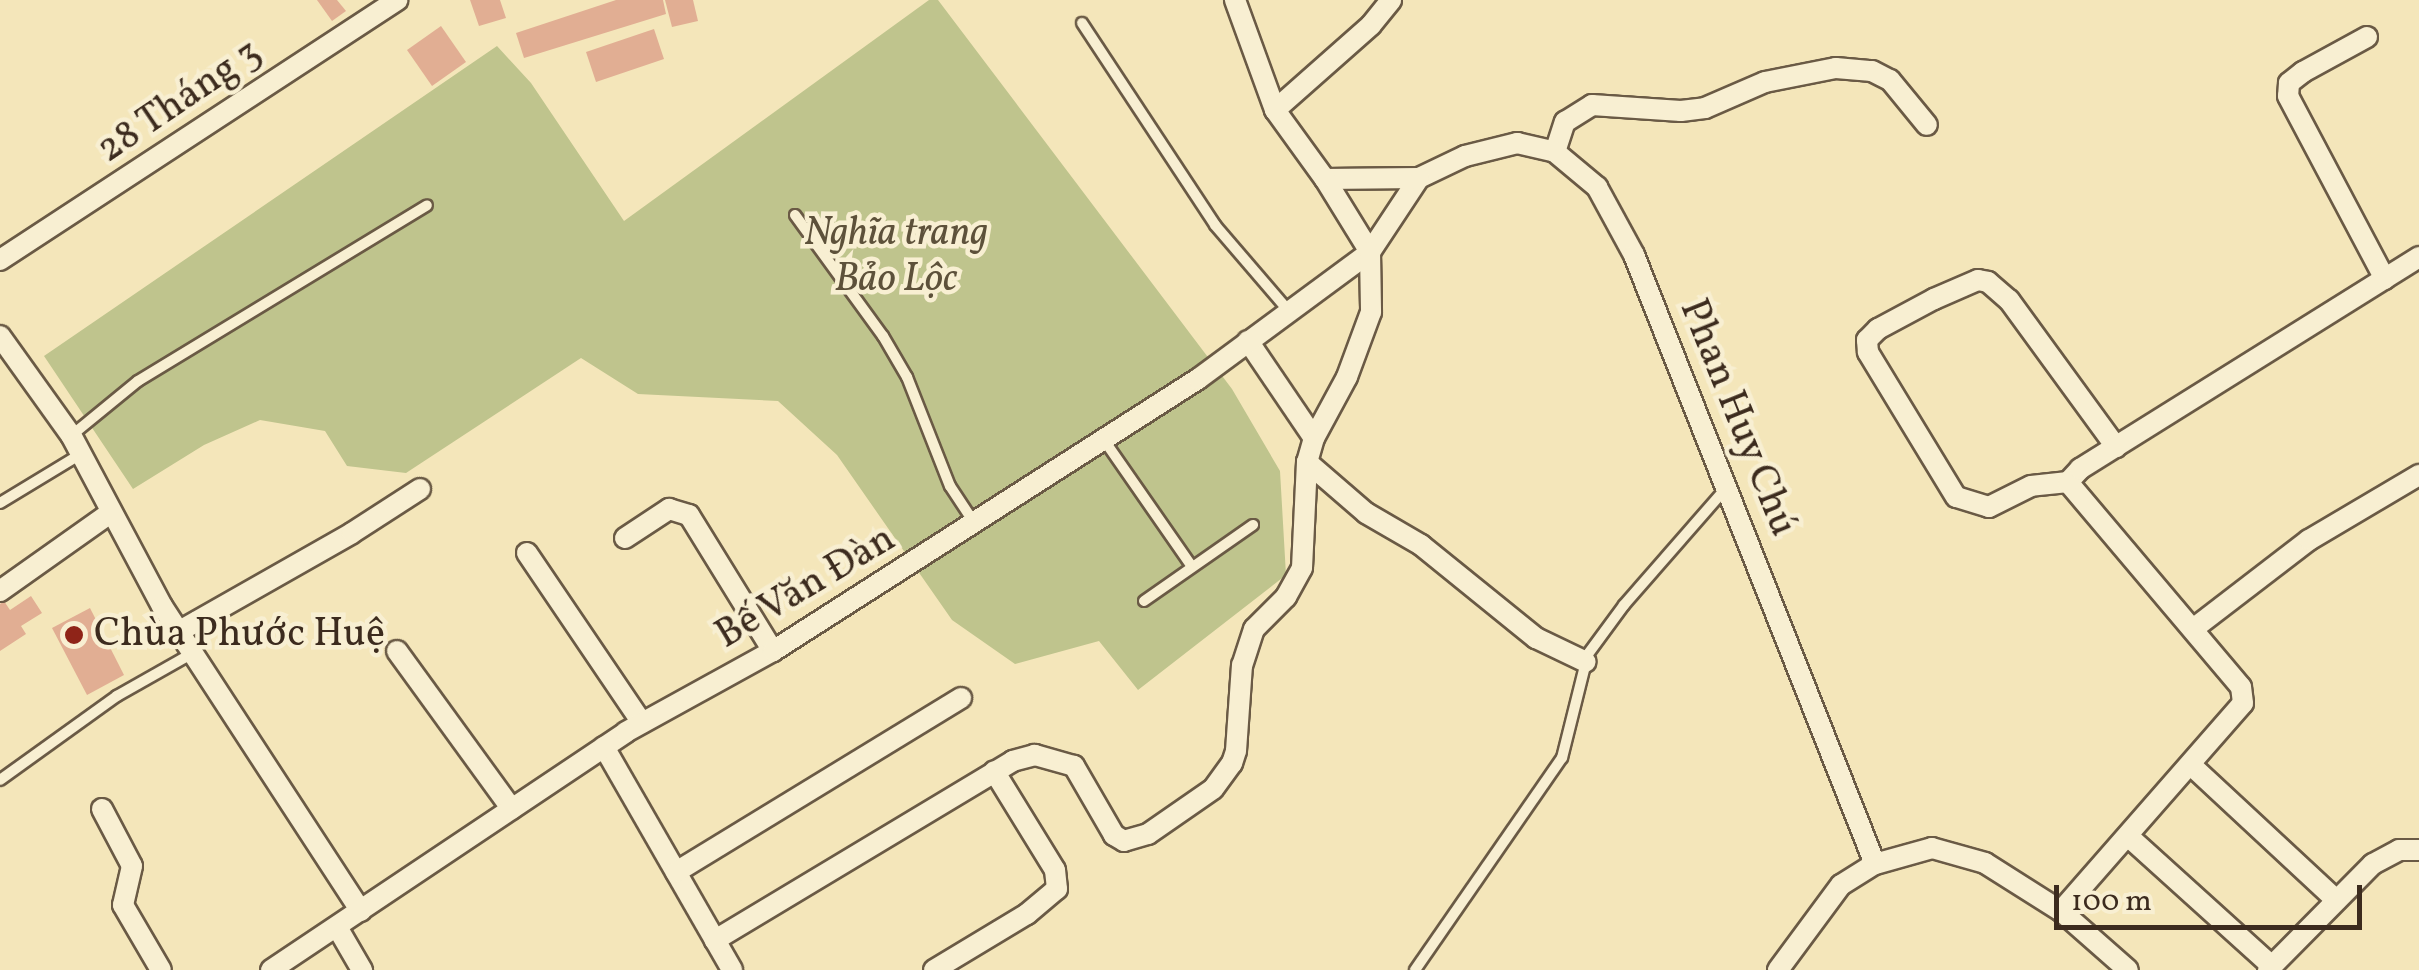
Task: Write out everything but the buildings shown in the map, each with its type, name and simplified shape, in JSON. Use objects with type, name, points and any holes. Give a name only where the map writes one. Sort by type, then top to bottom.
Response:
[{"type":"street","name":"28 Tháng 3","points":[[0,260],[398,0]]},
{"type":"street","points":[[714,940],[994,772],[1035,755],[1074,766],[1114,835],[1124,841],[1148,834],[1213,789],[1225,776],[1236,751],[1242,665],[1254,630],[1286,598],[1302,568],[1307,462],[1314,438],[1348,378],[1371,312],[1370,252],[1325,179],[1275,110],[1234,0]]},
{"type":"street","points":[[1275,110],[1371,25],[1391,0]]},
{"type":"street","points":[[2366,36],[2303,72],[2289,83],[2288,96],[2385,279]]},
{"type":"street","points":[[1325,179],[1419,178],[1465,156],[1517,143],[1555,152],[1565,122],[1592,105],[1605,102],[1681,111],[1706,108],[1765,82],[1836,68],[1872,71],[1890,80],[1927,125]]},
{"type":"street","name":"Phan Huy Chú","points":[[1555,152],[1598,187],[1634,256],[1875,864]]},
{"type":"street","points":[[1370,252],[1419,178]]},
{"type":"street","name":"Bế Văn Đàn","points":[[271,970],[642,723],[773,652],[976,525],[1248,341],[1370,252]]},
{"type":"street","points":[[2116,446],[2009,300],[1988,282],[1978,280],[1934,298],[1878,329],[1867,340],[1868,352],[1956,497],[1990,507],[2031,486],[2068,482],[2116,446],[2419,257]]},
{"type":"street","points":[[0,336],[76,445],[191,654],[361,911]]},
{"type":"street","points":[[1248,341],[1314,438]]},
{"type":"street","points":[[1307,462],[1366,512],[1421,545],[1536,638],[1586,662]]},
{"type":"street","points":[[2192,629],[2309,540],[2419,475]]},
{"type":"street","points":[[2062,911],[2243,703],[2241,687],[2068,482]]},
{"type":"street","points":[[178,632],[420,489]]},
{"type":"street","points":[[625,538],[669,509],[688,516],[773,652]]},
{"type":"street","points":[[0,590],[110,513]]},
{"type":"street","points":[[527,553],[642,723]]},
{"type":"street","points":[[397,651],[512,809]]},
{"type":"street","points":[[676,872],[961,698]]},
{"type":"street","points":[[604,747],[732,970]]},
{"type":"street","points":[[2192,766],[2336,900]]},
{"type":"street","points":[[938,969],[1028,914],[1057,889],[1055,870],[994,772]]},
{"type":"street","points":[[102,809],[132,866],[122,906],[161,970]]},
{"type":"street","points":[[2129,837],[2270,968],[2386,854],[2419,850]]},
{"type":"street","points":[[1778,970],[1841,885],[1875,864],[1932,848],[1985,863],[2062,911],[2128,970]]},
{"type":"street","points":[[336,927],[362,970]]},
{"type":"lane","points":[[1082,22],[1215,225],[1287,310]]},
{"type":"lane","points":[[0,503],[76,445],[138,381],[428,205]]},
{"type":"lane","points":[[795,216],[883,336],[907,377],[950,486],[976,525]]},
{"type":"lane","points":[[1104,440],[1191,564]]},
{"type":"lane","points":[[1415,970],[1562,758],[1586,662],[1624,605],[1727,486]]},
{"type":"lane","points":[[1144,601],[1191,564],[1253,525]]},
{"type":"lane","points":[[0,780],[117,696],[191,654]]},
{"type":"green space","name":"Nghĩa trang Bảo Lộc","points":[[929,0],[938,0],[1232,389],[1280,471],[1286,575],[1138,690],[1099,641],[1015,664],[952,620],[837,455],[778,401],[638,394],[581,358],[406,473],[347,466],[325,431],[260,420],[204,445],[133,489],[44,356],[497,46],[531,83],[624,221]]},
{"type":"place","name":"Chùa Phước Huệ","points":[[74,635]]}]
